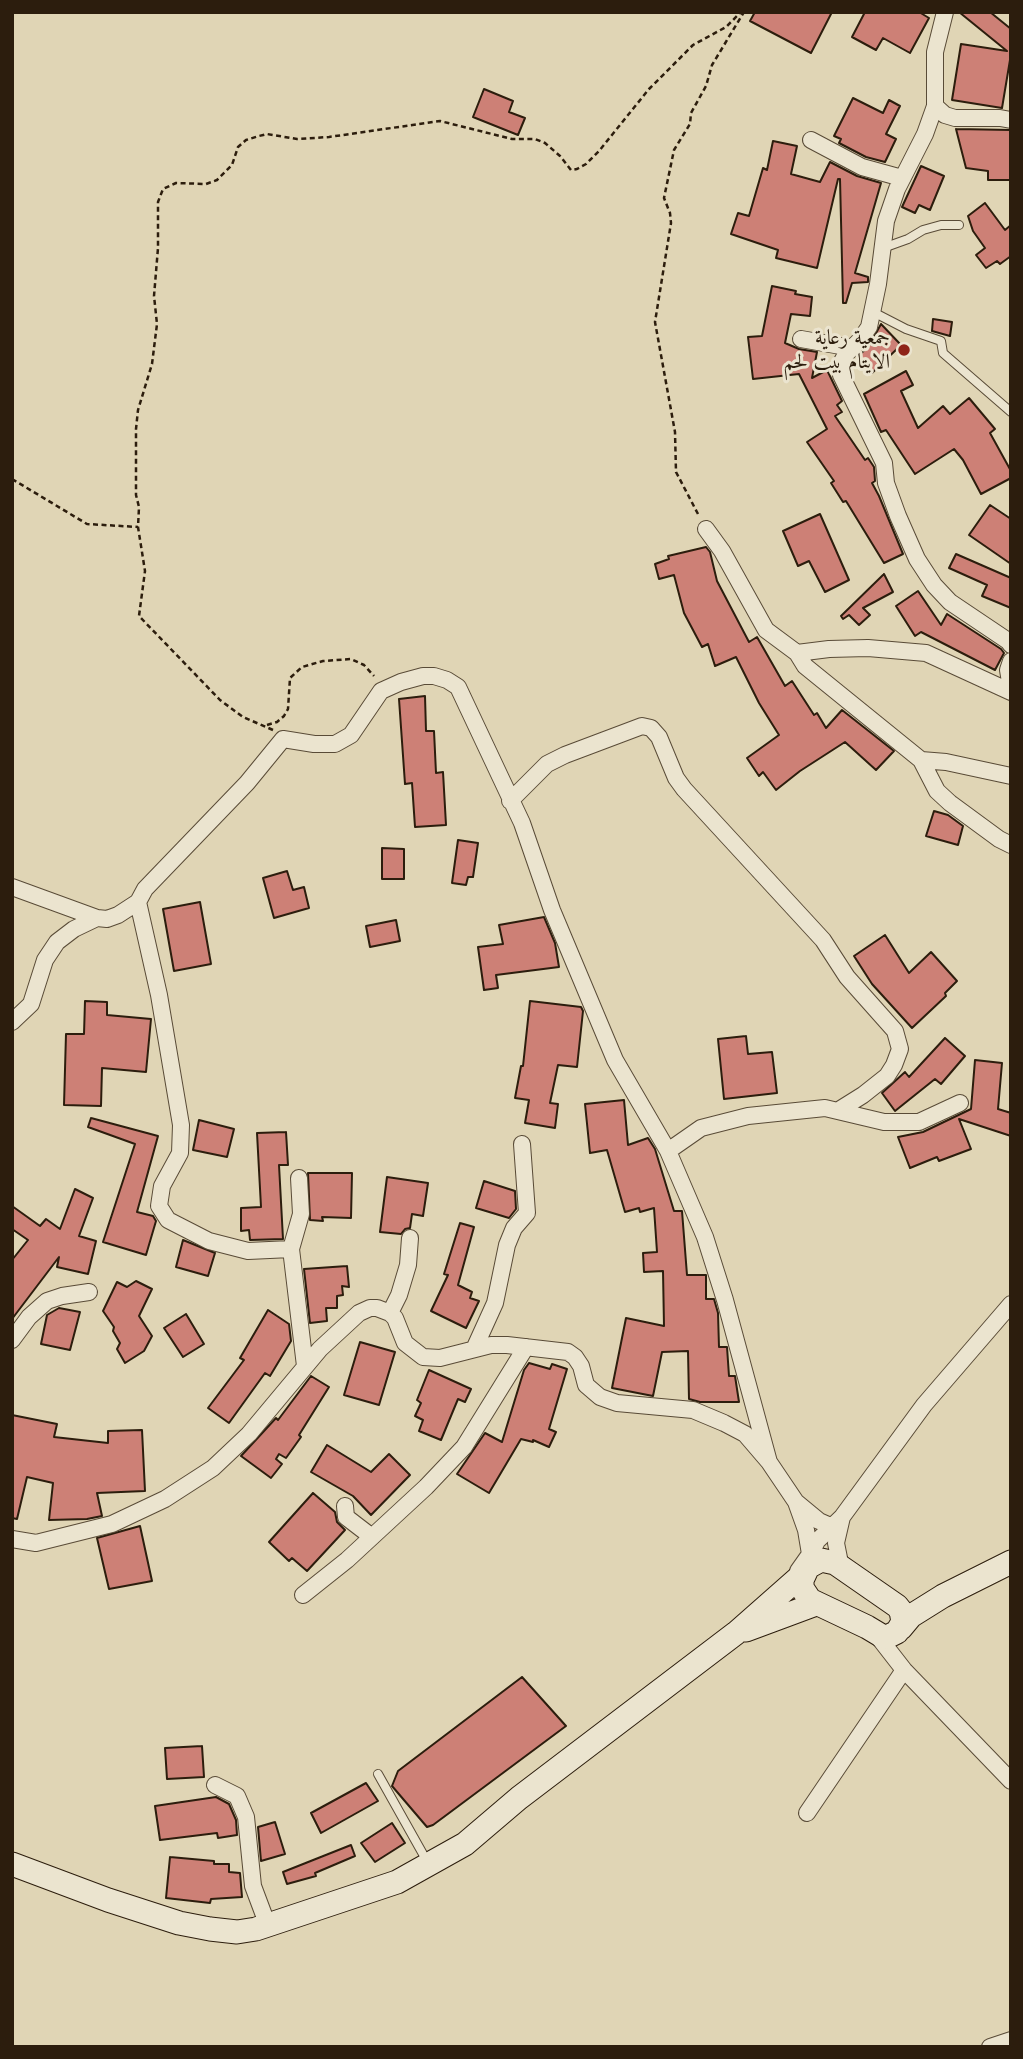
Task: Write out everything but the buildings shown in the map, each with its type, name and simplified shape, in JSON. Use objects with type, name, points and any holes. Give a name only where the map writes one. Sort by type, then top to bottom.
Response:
[{"type":"street","points":[[945,12],[935,52],[935,106],[925,134],[902,178],[886,221],[869,327],[840,365],[841,375],[884,463],[886,483],[917,559],[934,585],[950,602],[1011,645]]},
{"type":"street","points":[[935,106],[955,118],[1011,120]]},
{"type":"street","points":[[811,140],[862,167],[902,178]]},
{"type":"street","points":[[802,339],[852,348]]},
{"type":"street","points":[[706,529],[722,551],[766,630],[797,653],[804,666],[921,760],[929,779],[950,803],[1011,845]]},
{"type":"street","points":[[797,653],[868,648],[926,653],[1011,690]]},
{"type":"street","points":[[1011,661],[1008,670],[1011,690]]},
{"type":"street","points":[[12,887],[97,918],[107,919],[118,915],[138,902],[145,889],[238,793],[283,739],[335,744],[351,735],[381,691],[423,676],[447,680],[458,687],[531,845],[552,910],[615,1060],[668,1151],[705,1237],[769,1462]]},
{"type":"street","points":[[510,801],[547,764],[642,726],[651,728],[659,737],[676,778],[684,789],[823,940],[847,977],[895,1031],[900,1049],[887,1076],[863,1096],[839,1110]]},
{"type":"street","points":[[921,760],[946,762],[1011,776]]},
{"type":"street","points":[[138,902],[159,995],[181,1125],[180,1153],[162,1186],[159,1206],[168,1220],[209,1241],[248,1251],[291,1249]]},
{"type":"street","points":[[12,1022],[30,1004],[46,960],[57,942],[74,929],[97,918]]},
{"type":"street","points":[[668,1151],[701,1128],[748,1116],[839,1110],[884,1122],[919,1122],[960,1103]]},
{"type":"street","points":[[475,1348],[495,1303],[507,1245],[514,1228],[527,1213],[522,1144]]},
{"type":"street","points":[[299,1178],[301,1214],[291,1249],[305,1366]]},
{"type":"street","points":[[390,1313],[399,1295],[408,1265],[410,1238]]},
{"type":"street","points":[[12,1340],[29,1317],[47,1301],[89,1292]]},
{"type":"street","points":[[12,1864],[179,1923],[210,1930],[237,1932],[268,1926],[397,1882],[465,1844],[519,1798],[736,1633],[800,1571],[817,1541],[837,1525],[924,1405],[1011,1304]]},
{"type":"street","points":[[12,1539],[36,1543],[112,1524],[164,1499],[213,1468],[249,1434],[320,1349],[359,1313],[370,1308],[390,1313],[395,1318],[405,1343],[423,1357],[440,1358],[475,1348],[508,1345],[568,1352],[581,1366],[586,1385],[600,1397],[617,1403],[693,1410],[745,1434],[769,1462],[796,1502],[806,1530],[800,1571],[805,1595],[887,1637],[893,1635],[911,1616],[943,1596],[1011,1562]]},
{"type":"street","points":[[303,1595],[372,1537],[464,1447],[526,1347]]},
{"type":"street","points":[[796,1502],[819,1521],[837,1525]]},
{"type":"street","points":[[345,1506],[346,1517],[372,1537]]},
{"type":"street","points":[[837,1525],[837,1556],[841,1568]]},
{"type":"street","points":[[800,1571],[821,1560],[828,1561],[888,1600],[901,1611],[903,1622],[901,1665],[807,1813]]},
{"type":"street","points":[[888,1600],[943,1596]]},
{"type":"street","points":[[736,1633],[820,1605]]},
{"type":"street","points":[[872,1630],[901,1665],[1011,1781]]},
{"type":"street","points":[[215,1784],[237,1796],[246,1817],[253,1886],[268,1926]]},
{"type":"street","points":[[990,2047],[1011,2040]]},
{"type":"lane","points":[[883,248],[923,230],[941,225],[959,225]]},
{"type":"lane","points":[[873,312],[905,329],[941,341],[943,353],[1011,412]]},
{"type":"lane","points":[[378,1774],[429,1864]]},
{"type":"path","points":[[283,739],[266,726],[243,717],[220,700],[139,616],[145,571],[138,527],[136,429],[138,410],[152,364],[158,324],[154,296],[158,202],[163,189],[176,183],[206,184],[217,180],[232,165],[238,147],[246,139],[267,134],[297,139],[329,137],[440,121],[512,139],[535,139],[560,156],[571,170],[577,169],[599,151],[649,89],[693,45],[726,27],[742,12]]},
{"type":"path","points":[[706,529],[676,472],[675,432],[655,322],[671,223],[664,198],[674,150],[690,124],[691,113],[706,86],[712,65],[742,12]]},
{"type":"path","points":[[12,479],[86,524],[138,527]]},
{"type":"path","points":[[266,726],[277,722],[288,709],[290,678],[302,667],[323,660],[351,659],[364,665],[374,676],[381,691]]},
{"type":"place","name":"جمعية رعاية الايتام بيت لحم","points":[[904,350]]}]
